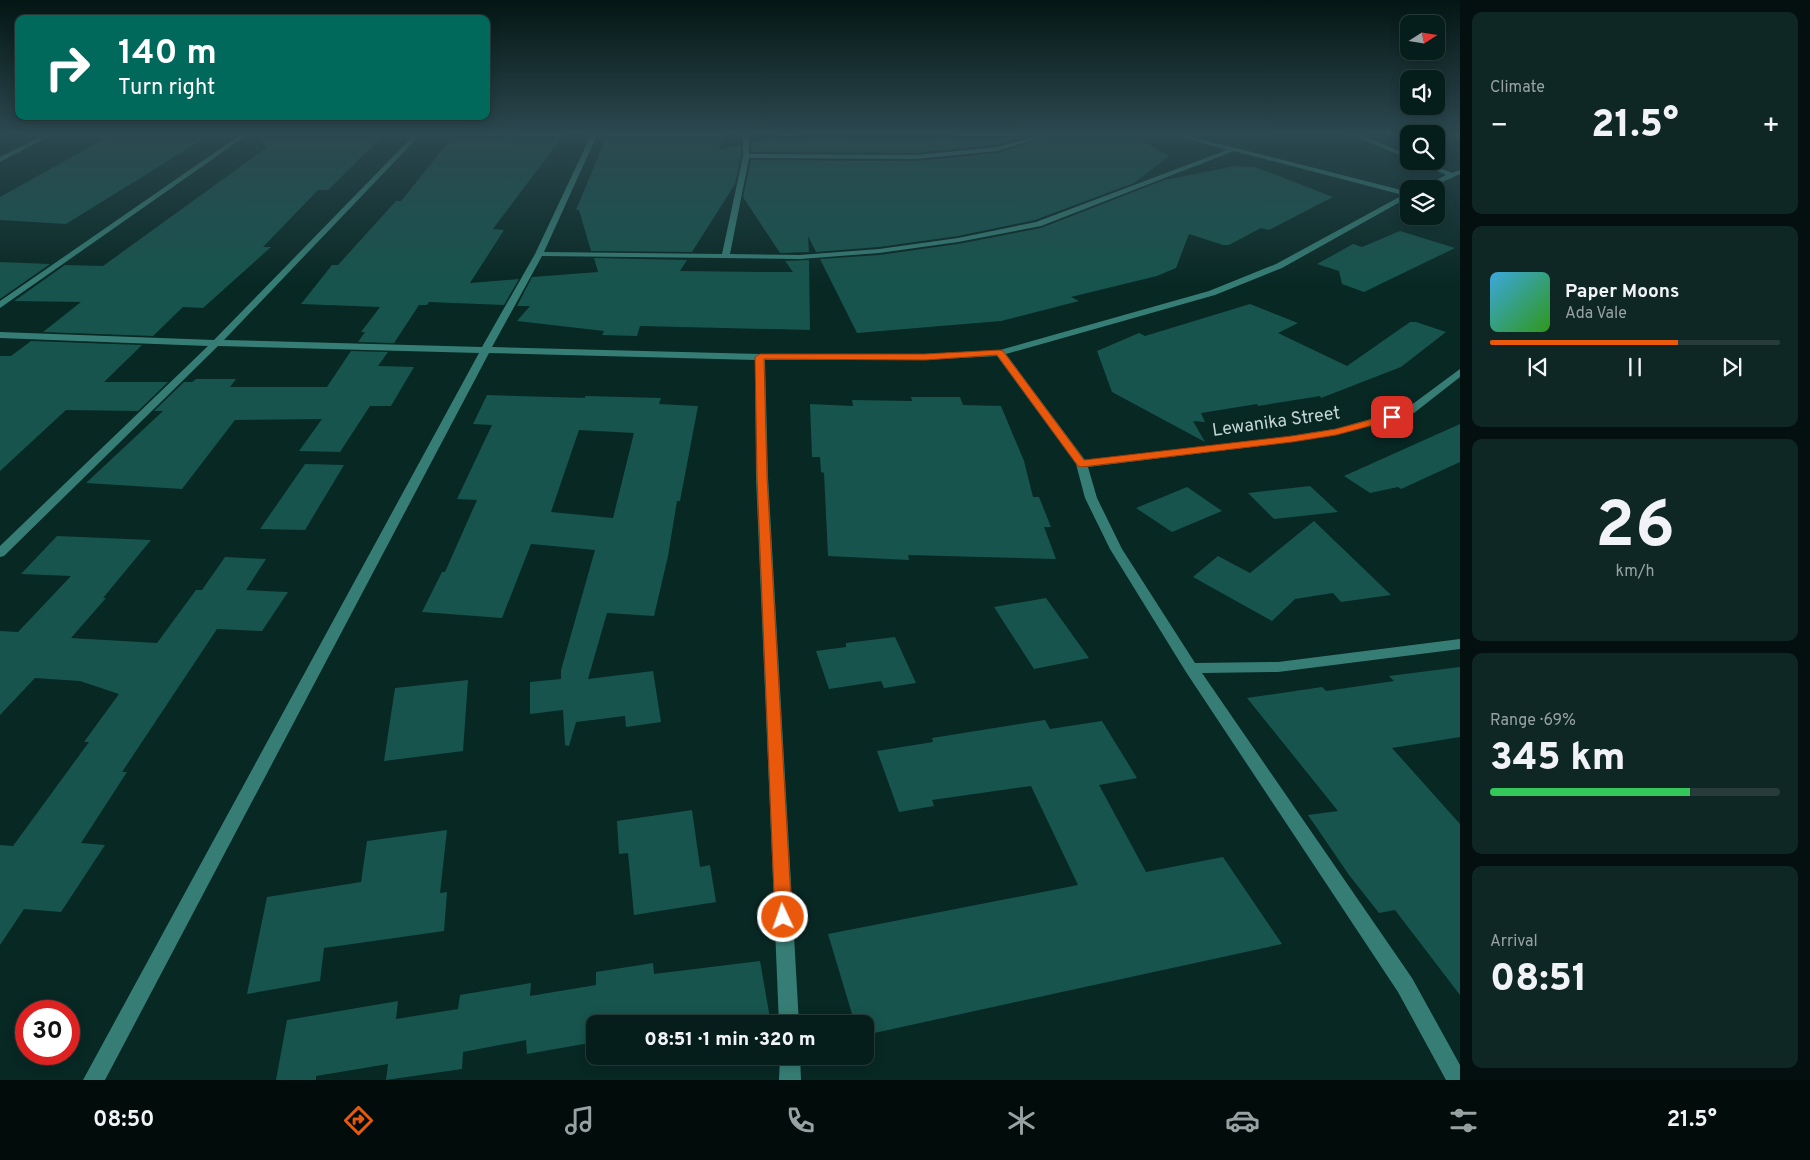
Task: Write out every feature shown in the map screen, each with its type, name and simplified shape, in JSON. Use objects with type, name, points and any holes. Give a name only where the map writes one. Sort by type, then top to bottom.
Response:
[{"type":"street","points":[[0,305],[175,183]]},
{"type":"street","points":[[0,553],[216,343],[370,183]]},
{"type":"street","points":[[94,1080],[486,349],[539,254],[572,183]]},
{"type":"street","points":[[726,256],[741,183]]},
{"type":"street","points":[[539,254],[800,257],[879,251],[958,240],[1038,224],[1144,183]]},
{"type":"street","points":[[1366,183],[1400,192]]},
{"type":"street","points":[[0,335],[216,343],[760,357],[925,357],[1000,353],[1212,293],[1279,266],[1400,199]]},
{"type":"street","points":[[1000,353],[1082,464],[1091,498],[1116,549],[1191,668],[1405,985],[1457,1080]]},
{"type":"street","points":[[760,357],[762,477],[789,1015]]},
{"type":"street","name":"Lewanika Street","points":[[1082,464],[1336,432],[1410,411],[1460,372]]},
{"type":"street","points":[[1191,668],[1278,666],[1460,644]]},
{"type":"street","points":[[790,1065],[790,1080]]},
{"type":"building","points":[[24,183],[132,183],[66,224],[0,220],[0,197]]},
{"type":"building","points":[[217,183],[335,183],[328,190],[318,190],[263,247],[271,247],[203,308],[183,307],[153,336],[43,332],[81,302],[14,301],[65,265],[103,266]]},
{"type":"building","points":[[415,183],[527,183],[493,229],[504,230],[470,283],[519,279],[504,305],[429,302],[427,305],[419,305],[394,343],[358,342],[365,332],[361,332],[380,307],[301,304],[332,265],[338,265],[396,201],[401,201]]},
{"type":"building","points":[[587,183],[735,183],[692,252],[591,251],[579,210],[576,210]]},
{"type":"building","points":[[746,183],[1133,183],[1035,220],[958,236],[879,247],[816,252],[808,236],[809,252],[780,253],[743,197]]},
{"type":"building","points":[[1155,183],[1298,183],[1333,197],[1269,230],[1261,228],[1229,245],[1223,245],[1189,234],[1176,268],[1157,276],[1071,297],[1079,301],[1001,321],[857,333],[820,259],[879,255],[958,244],[1041,228]]},
{"type":"building","points":[[1400,231],[1455,248],[1364,292],[1342,284],[1339,271],[1317,264],[1353,244],[1362,247]]},
{"type":"building","points":[[594,258],[687,260],[680,271],[765,272],[793,272],[785,261],[809,260],[810,330],[640,326],[637,336],[602,335],[604,331],[517,321],[530,306],[517,306],[532,277],[598,272]]},
{"type":"building","points":[[0,262],[50,264],[0,299]]},
{"type":"building","points":[[1250,304],[1298,323],[1278,333],[1347,366],[1410,322],[1416,322],[1446,332],[1401,367],[1321,398],[1320,396],[1201,413],[1205,422],[1193,421],[1205,442],[1112,392],[1097,351],[1139,333],[1145,336]]},
{"type":"building","points":[[31,341],[142,345],[104,382],[168,382],[138,411],[66,410],[0,471],[0,356],[11,356]]},
{"type":"building","points":[[351,351],[388,352],[378,366],[414,367],[391,406],[370,406],[340,452],[299,451],[322,419],[235,420],[182,489],[86,483],[163,411],[154,411],[184,382],[192,382],[196,379],[236,379],[230,387],[327,387]]},
{"type":"building","points":[[487,395],[661,398],[659,404],[698,406],[680,501],[677,501],[668,556],[654,616],[607,613],[588,679],[653,671],[661,722],[626,727],[625,716],[576,722],[569,746],[565,745],[563,710],[530,714],[530,682],[561,679],[561,670],[595,550],[531,544],[502,618],[422,612],[442,572],[445,572],[477,500],[457,499],[492,425],[473,424]],"holes":[[[579,430],[634,433],[613,518],[551,512]]]},
{"type":"building","points":[[911,397],[960,397],[963,405],[1001,406],[1024,461],[1033,497],[1039,497],[1051,527],[1044,527],[1056,559],[908,555],[909,560],[828,556],[824,473],[821,472],[820,457],[812,457],[810,404],[853,406],[852,400],[912,401]]},
{"type":"building","points":[[1460,424],[1460,462],[1401,489],[1398,487],[1370,493],[1344,476]]},
{"type":"building","points":[[305,464],[344,465],[305,530],[260,529]]},
{"type":"building","points":[[1310,486],[1338,512],[1274,519],[1248,493]]},
{"type":"building","points":[[1187,487],[1222,511],[1172,532],[1136,508]]},
{"type":"building","points":[[1314,521],[1391,595],[1341,602],[1333,593],[1295,599],[1272,621],[1193,577],[1218,556],[1250,573]]},
{"type":"building","points":[[57,536],[151,540],[103,598],[106,598],[71,638],[157,643],[196,590],[202,590],[225,557],[266,559],[246,590],[288,592],[262,631],[217,629],[122,772],[127,772],[81,843],[105,845],[61,912],[24,909],[0,945],[0,845],[13,846],[89,742],[84,742],[119,694],[80,681],[35,678],[0,715],[0,631],[18,632],[71,576],[21,574]]},
{"type":"building","points":[[1046,598],[1089,658],[1034,669],[994,607]]},
{"type":"building","points":[[895,637],[916,683],[884,688],[881,681],[829,689],[816,651],[846,647],[846,643]]},
{"type":"building","points":[[1460,667],[1460,737],[1392,748],[1460,824],[1460,995],[1395,910],[1379,913],[1349,875],[1308,815],[1338,811],[1247,698],[1322,687],[1326,691],[1394,681],[1389,676]]},
{"type":"building","points":[[468,680],[463,751],[384,761],[395,688]]},
{"type":"building","points":[[1045,720],[1050,729],[1102,721],[1137,778],[1099,785],[1146,872],[1223,857],[1282,944],[874,1033],[874,1015],[852,1015],[828,934],[1078,885],[1031,786],[932,800],[934,806],[899,812],[877,751],[933,742],[932,738]]},
{"type":"building","points":[[692,810],[700,867],[710,865],[716,902],[634,915],[628,853],[619,854],[617,821]]},
{"type":"building","points":[[447,830],[440,893],[447,892],[444,931],[324,948],[320,981],[247,994],[267,897],[361,882],[367,841]]},
{"type":"building","points":[[760,961],[769,1015],[586,1015],[586,1044],[527,1054],[526,1040],[463,1052],[462,1069],[386,1080],[388,1064],[316,1076],[316,1080],[276,1080],[287,1020],[398,1001],[396,1019],[458,1009],[460,995],[531,983],[530,996],[596,985],[596,972],[653,963],[654,974]]},
{"type":"route","points":[[783,917],[762,477],[760,357],[925,357],[1000,353],[1082,464],[1292,439],[1336,432],[1392,417]]}]
